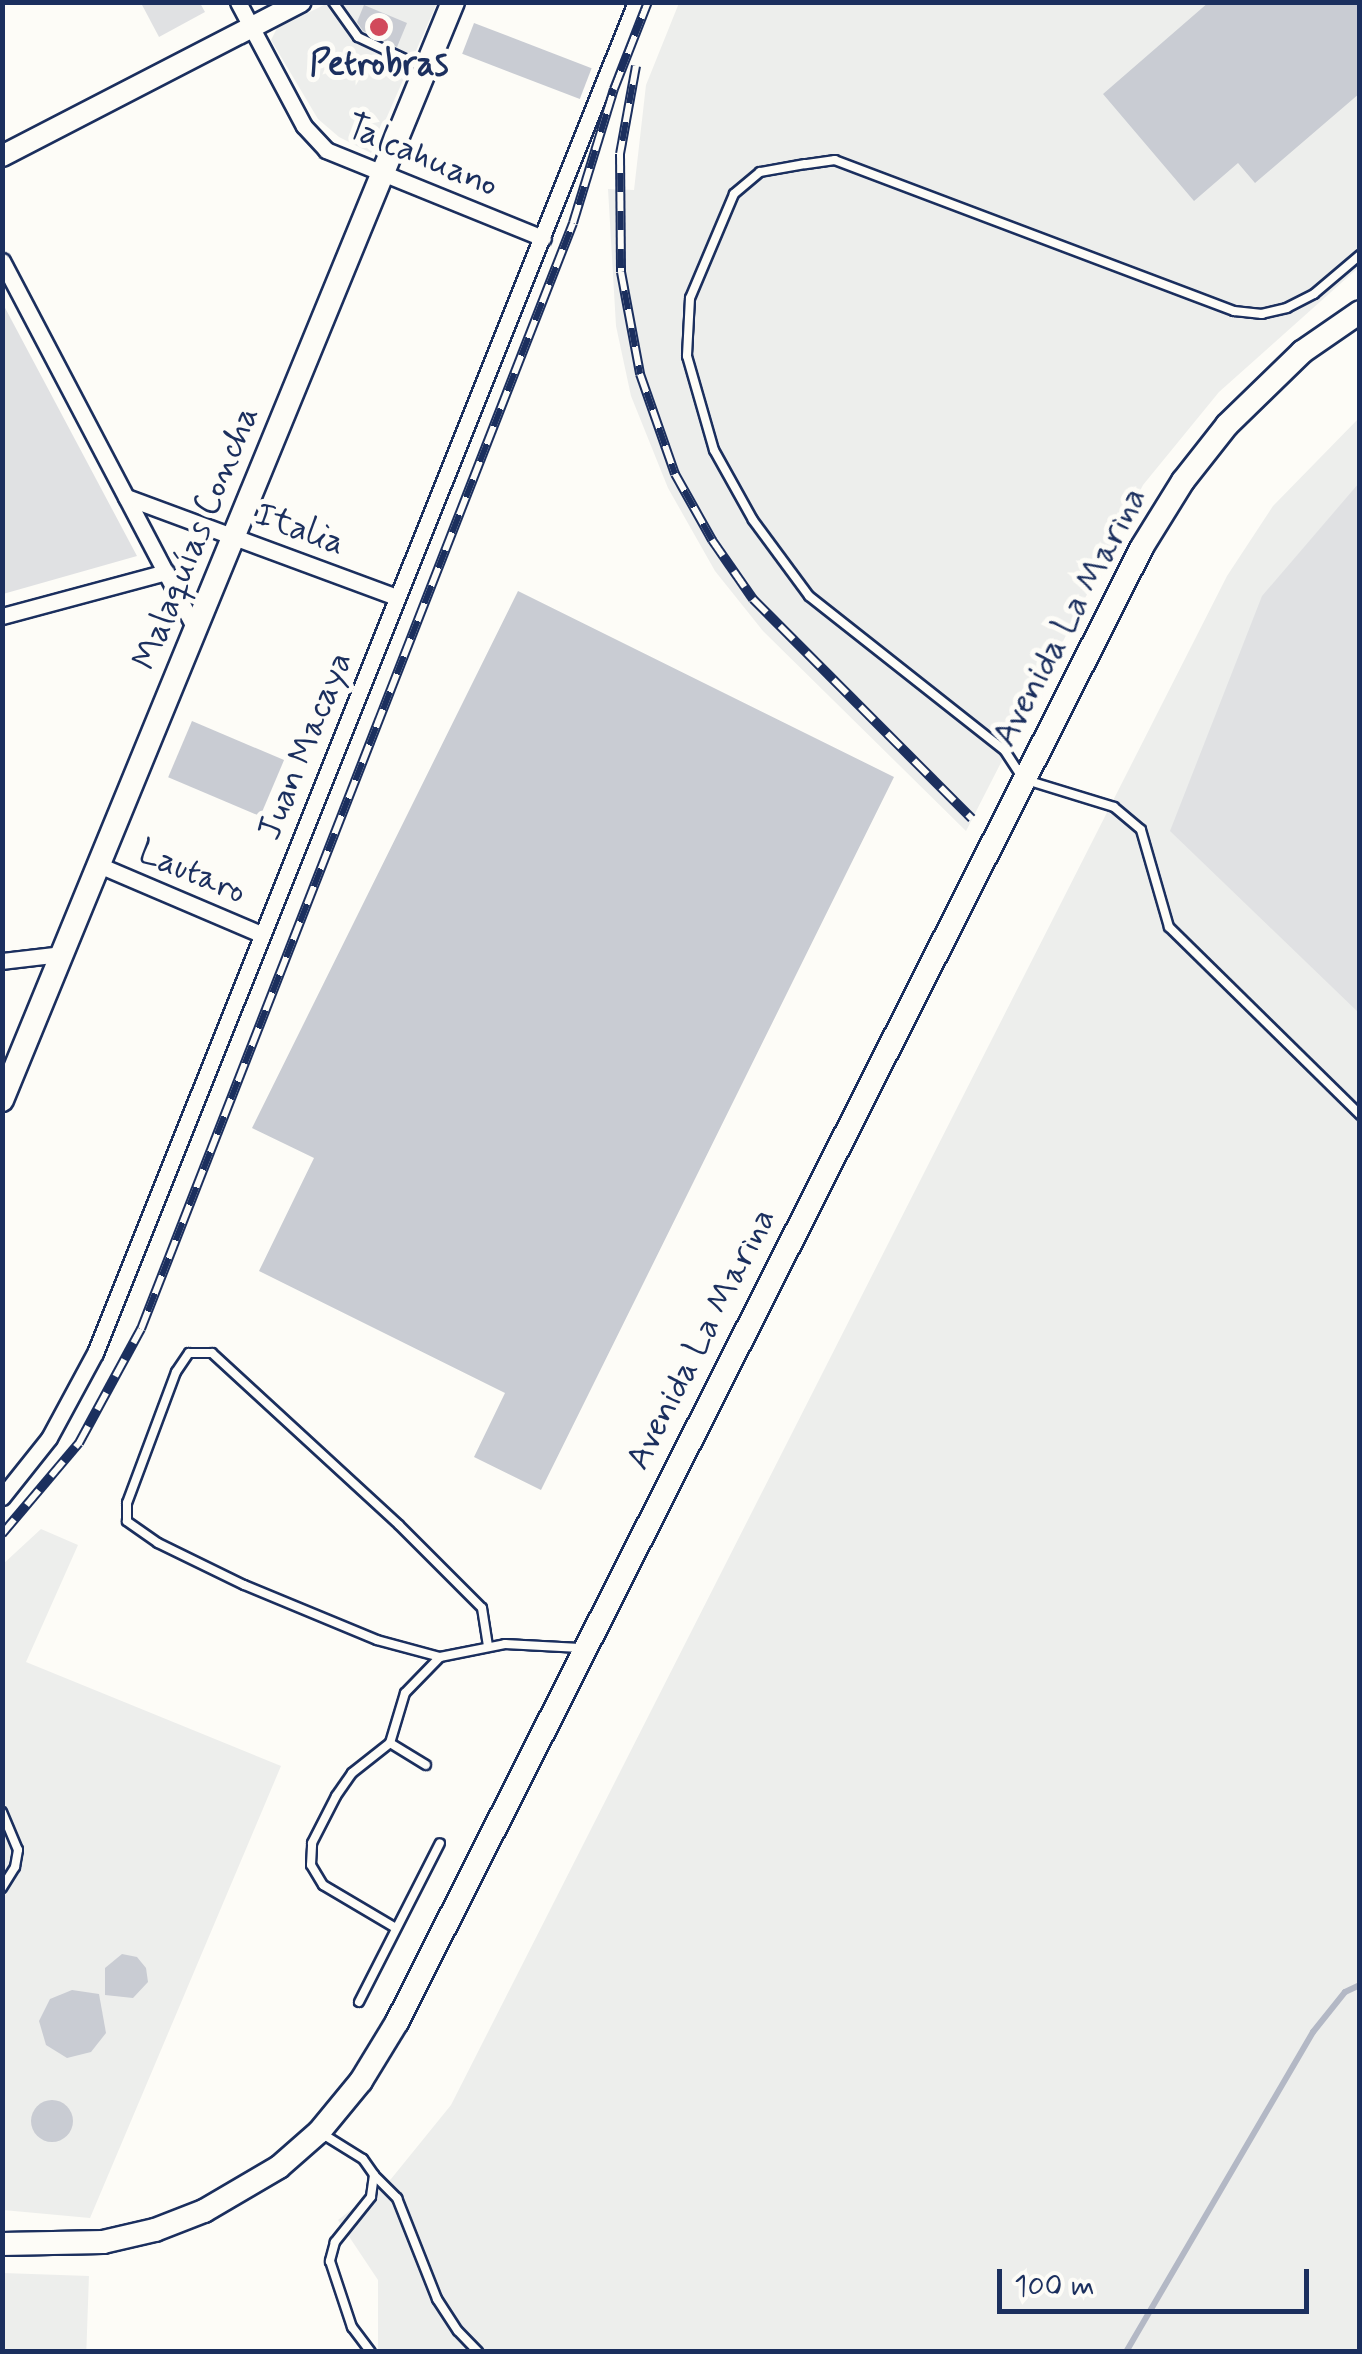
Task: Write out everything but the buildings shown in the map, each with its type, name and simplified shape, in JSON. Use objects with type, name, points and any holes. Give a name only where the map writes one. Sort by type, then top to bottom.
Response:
[{"type":"main road","name":"Malaquías Concha","points":[[2,1100],[454,2]]},
{"type":"main road","name":"Avenida La Marina","points":[[2,2244],[76,2245],[155,2230],[244,2191],[319,2132],[361,2081],[397,2022],[1121,585],[1204,453],[1277,374],[1360,312]]},
{"type":"street","name":"Talcahuano","points":[[238,2],[314,140],[337,157],[543,238]]},
{"type":"street","points":[[2,156],[302,2]]},
{"type":"street","name":"Juan Macaya","points":[[2,1496],[50,1438],[95,1353],[636,2]]},
{"type":"street","points":[[2,261],[196,630]]},
{"type":"street","name":"Italia","points":[[126,496],[397,597]]},
{"type":"street","points":[[2,616],[166,572]]},
{"type":"street","name":"Lautaro","points":[[99,864],[261,934]]},
{"type":"street","points":[[2,961],[62,954]]},
{"type":"lane","points":[[333,2],[358,37],[426,68]]},
{"type":"lane","points":[[1360,255],[1314,294],[1287,308],[1262,314],[1234,311],[835,160],[760,172],[734,194],[690,298],[687,356],[697,403],[714,450],[753,520],[809,596],[1005,751],[1024,779],[1114,807],[1141,830],[1169,927],[1360,1115]]},
{"type":"lane","points":[[488,1646],[482,1608],[399,1525],[212,1353],[189,1353],[176,1372],[127,1503],[127,1521],[158,1542],[244,1585],[377,1640],[440,1657],[488,1646],[584,1648]]},
{"type":"lane","points":[[394,1927],[323,1885],[311,1865],[312,1843],[352,1773],[390,1743],[406,1693],[440,1657]]},
{"type":"lane","points":[[390,1743],[426,1765]]},
{"type":"lane","points":[[2,1812],[18,1850],[16,1867],[2,1888]]},
{"type":"lane","points":[[359,2002],[440,1842]]},
{"type":"lane","points":[[319,2132],[364,2159],[397,2198],[437,2299],[478,2352]]},
{"type":"lane","points":[[372,2352],[352,2327],[330,2261],[335,2242],[371,2197],[374,2175]]},
{"type":"shaded area","points":[[141,3],[200,3],[205,12],[159,37]]},
{"type":"shaded area","points":[[328,3],[437,3],[371,153],[339,137],[318,119],[271,40],[277,28]]},
{"type":"shaded area","points":[[679,3],[1359,3],[1359,267],[1219,392],[1143,485],[966,831],[763,631],[715,571],[668,488],[631,396],[616,326],[608,189],[634,190],[646,85]]},
{"type":"shaded area","points":[[3,304],[137,556],[2,594]]},
{"type":"shaded area","points":[[1359,418],[1359,2351],[378,2351],[378,2280],[338,2220],[391,2179],[451,2105],[1227,576],[1273,506]]},
{"type":"shaded area","points":[[1359,483],[1359,1013],[1170,831],[1262,596]]},
{"type":"shaded area","points":[[41,1529],[78,1545],[26,1662],[281,1766],[90,2218],[3,2210],[2,1565]]},
{"type":"shaded area","points":[[3,2273],[89,2276],[86,2352],[2,2351]]},
{"type":"waterway","points":[[1126,2352],[1313,2032],[1345,1992],[1360,1985]]},
{"type":"railway","points":[[2,1534],[79,1443],[141,1329],[573,223],[614,89],[648,2]]},
{"type":"railway","points":[[636,66],[620,154],[621,272],[640,374],[675,474],[712,540],[753,599],[972,819]]},
{"type":"place","name":"Petrobras","points":[[379,27]]}]
